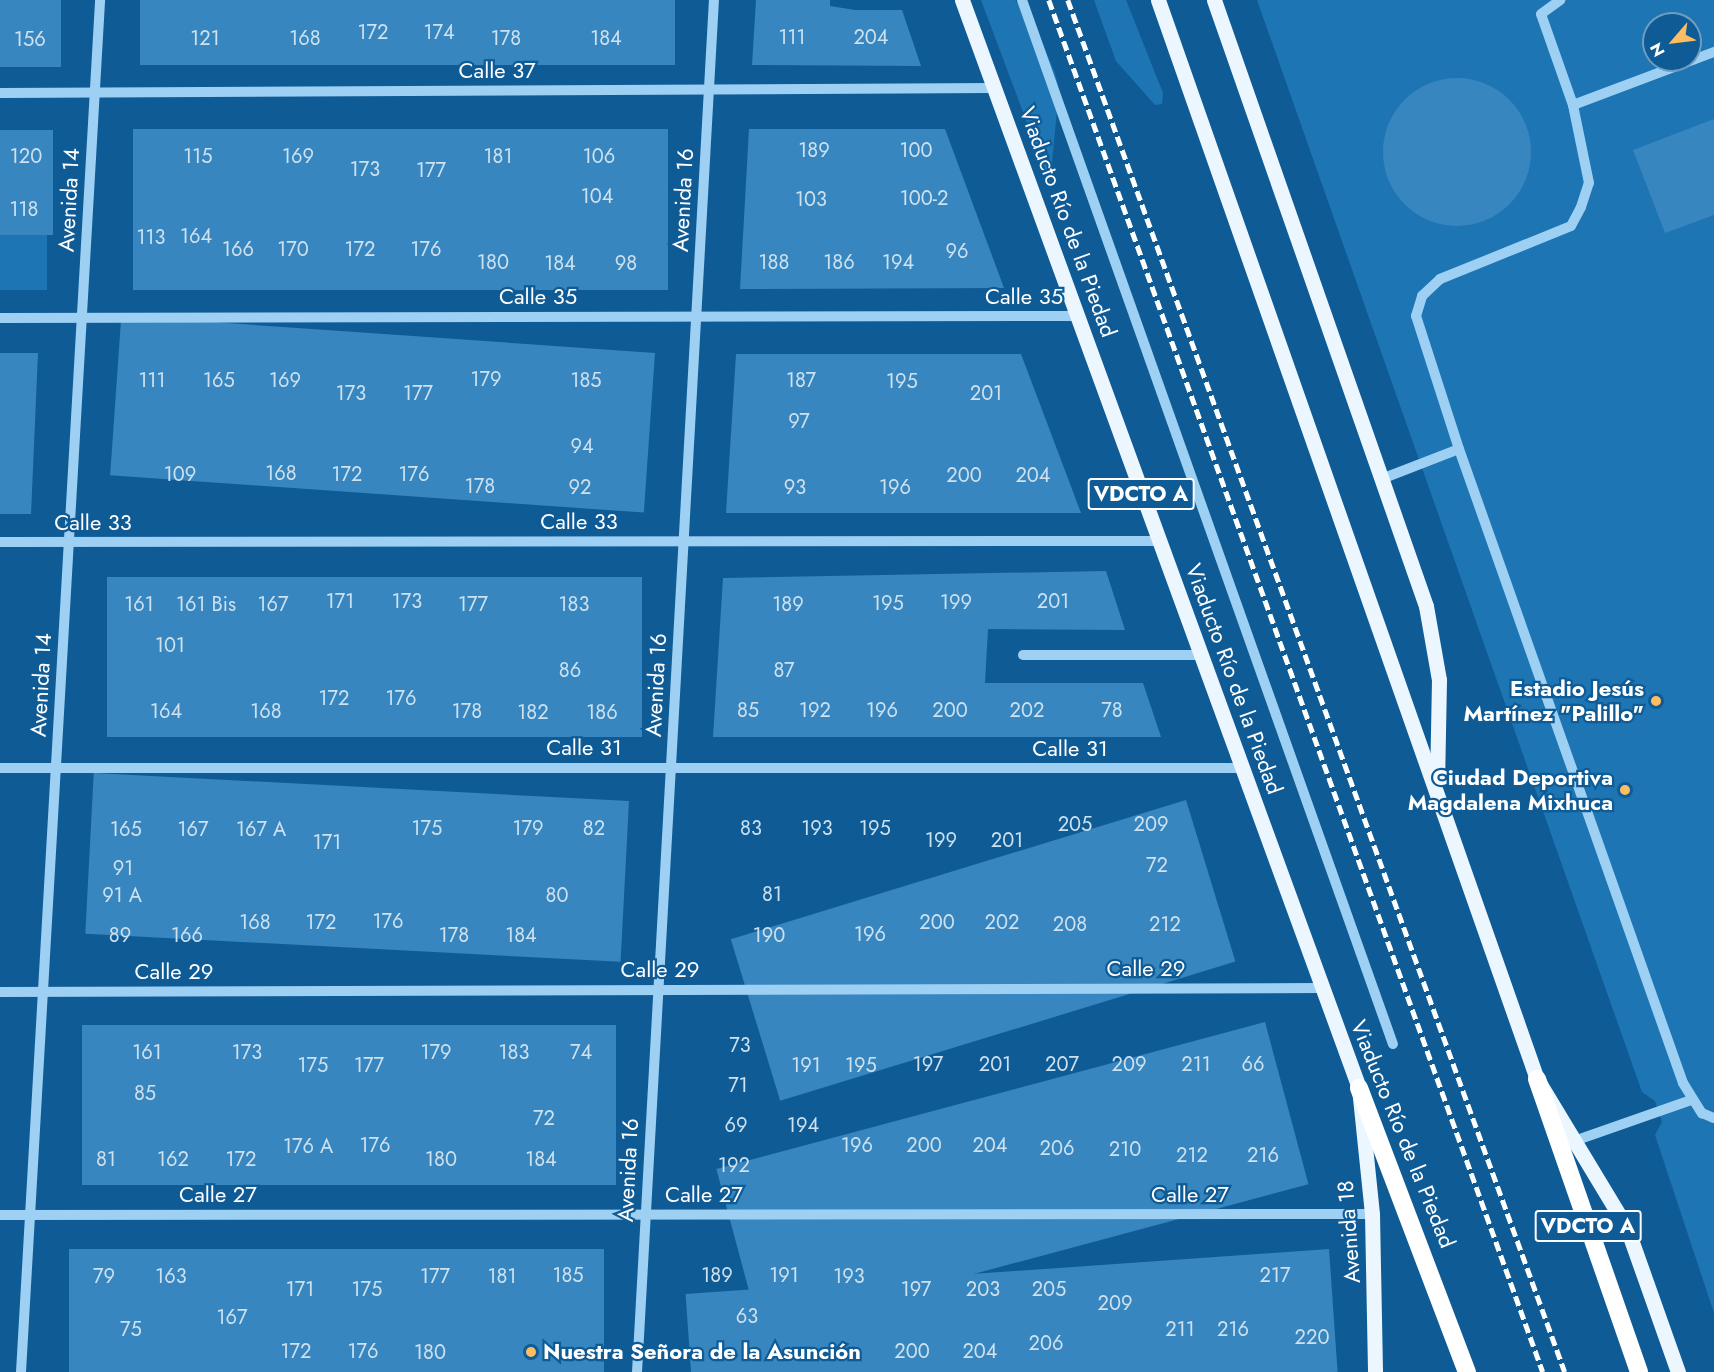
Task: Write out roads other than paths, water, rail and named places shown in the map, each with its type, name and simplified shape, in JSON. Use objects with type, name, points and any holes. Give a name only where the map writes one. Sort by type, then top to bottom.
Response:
[{"type":"highway","name":"VDCTO A","points":[[1537,1079],[1639,1372]]},
{"type":"highway","name":"Viaducto Río de la Piedad","points":[[1359,1088],[1421,1240],[1467,1372]]},
{"type":"main road","name":"Viaducto Río de la Piedad","points":[[962,0],[1320,988],[1359,1088]]},
{"type":"main road","name":"VDCTO A","points":[[1158,0],[1537,1079]]},
{"type":"main road","points":[[1214,0],[1384,478],[1434,640],[1440,711],[1436,787]]},
{"type":"main road","points":[[1537,1079],[1577,1140],[1639,1255],[1678,1372]]},
{"type":"main road","name":"Avenida 18","points":[[1359,1088],[1372,1214],[1375,1372]]},
{"type":"street","name":"Avenida 14","points":[[21,1372],[100,0]]},
{"type":"street","name":"Avenida 16","points":[[637,1372],[714,0]]},
{"type":"street","points":[[1022,0],[1393,1044]]},
{"type":"street","points":[[1560,0],[1541,14],[1573,105],[1589,183],[1570,226],[1440,279],[1419,306],[1421,334],[1459,449],[1691,1100],[1714,1118]]},
{"type":"street","points":[[1573,105],[1714,52]]},
{"type":"street","name":"Calle 37","points":[[0,93],[994,88]]},
{"type":"street","name":"Calle 35","points":[[0,318],[1077,316]]},
{"type":"street","points":[[1384,478],[1459,449]]},
{"type":"street","name":"Calle 33","points":[[0,542],[1158,541]]},
{"type":"street","points":[[1023,655],[1199,655]]},
{"type":"street","name":"Calle 31","points":[[0,768],[1241,768]]},
{"type":"street","name":"Calle 29","points":[[0,992],[1320,988]]},
{"type":"street","points":[[1577,1140],[1691,1100]]},
{"type":"street","name":"Calle 27","points":[[0,1215],[1372,1214]]},
{"type":"railway","points":[[1049,0],[1543,1372]]},
{"type":"railway","points":[[1068,0],[1565,1372]]},
{"type":"place","name":"Estadio Jesús Martínez \"Palillo\"","points":[[1656,701]]},
{"type":"place","name":"Ciudad Deportiva Magdalena Mixhuca","points":[[1625,790]]},
{"type":"place","name":"Nuestra Señora de la Asunción","points":[[531,1352]]}]
